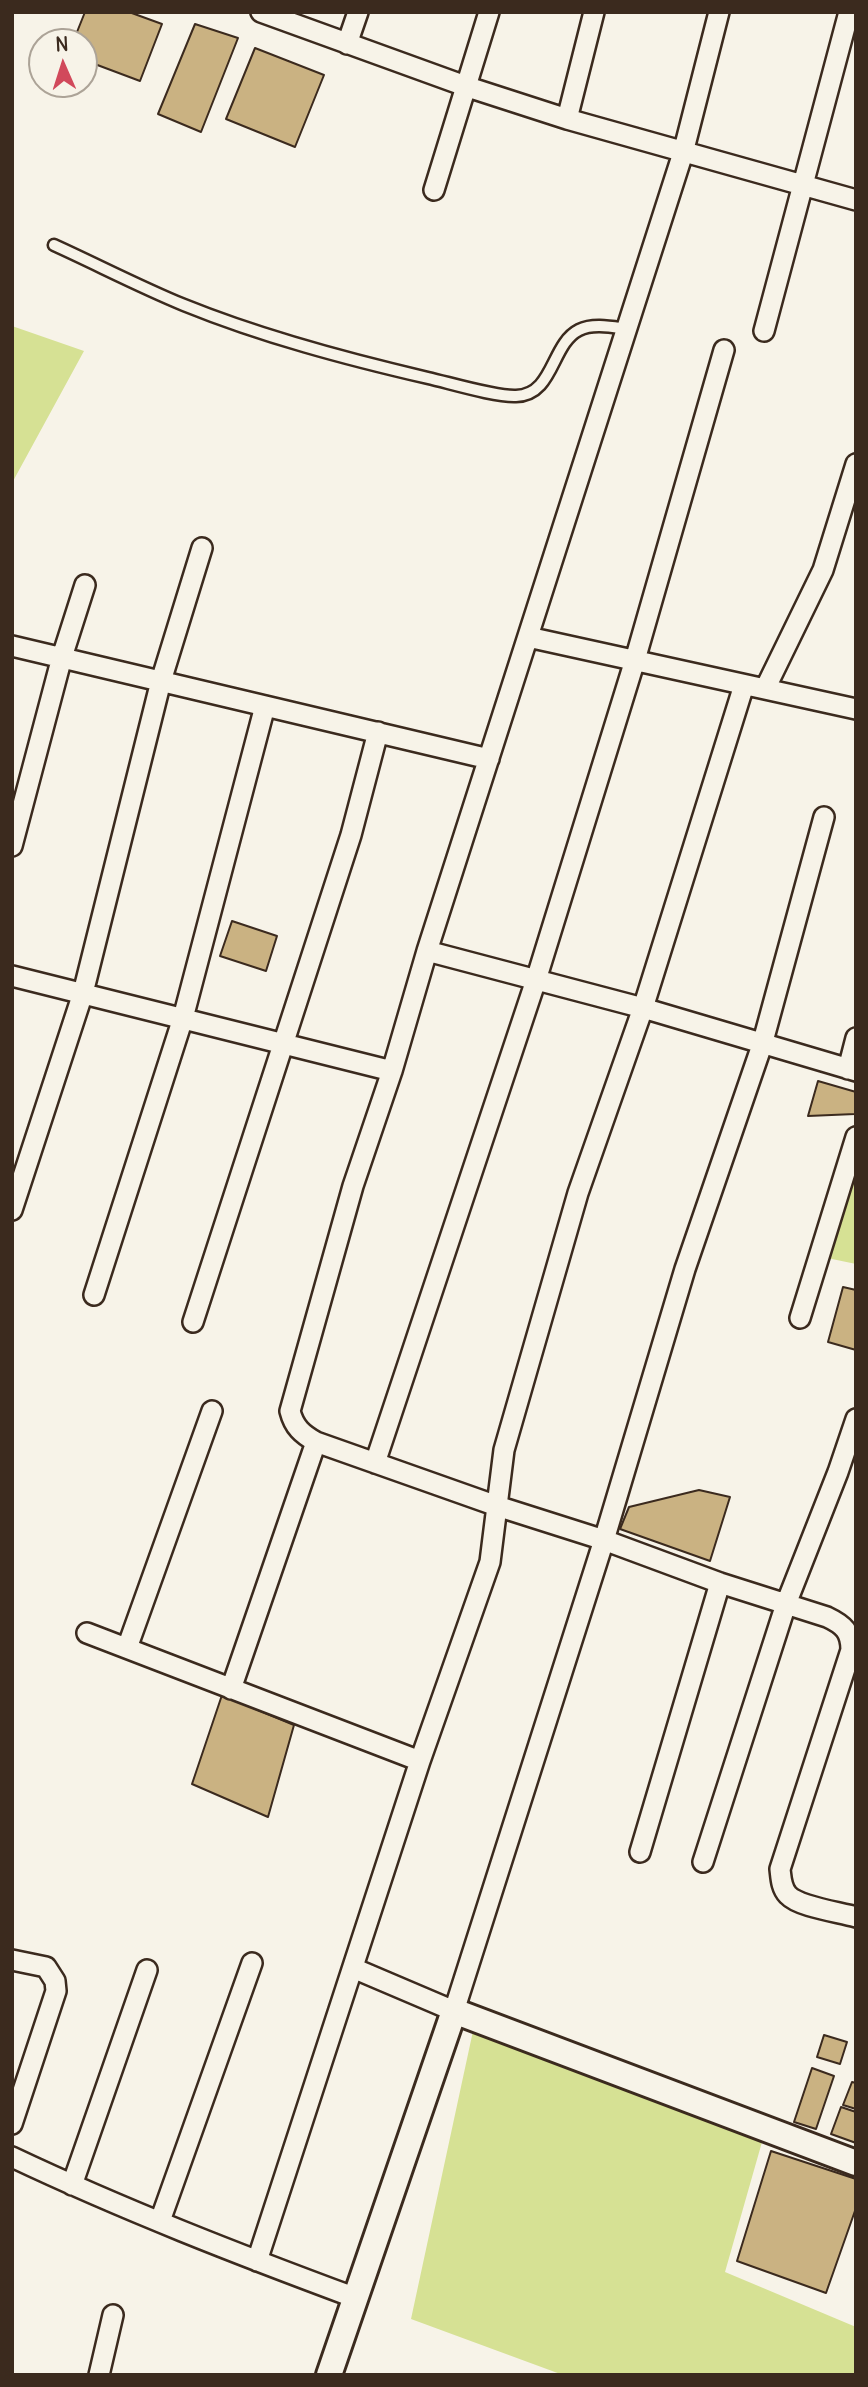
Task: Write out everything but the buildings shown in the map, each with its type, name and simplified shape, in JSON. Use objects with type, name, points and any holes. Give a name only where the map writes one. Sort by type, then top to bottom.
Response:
[{"type":"street","points":[[261,12],[468,87],[567,119],[856,200]]},
{"type":"street","points":[[346,44],[358,12]]},
{"type":"street","points":[[434,190],[489,12]]},
{"type":"street","points":[[567,119],[594,12]]},
{"type":"street","points":[[719,12],[682,153],[353,1186],[290,1411],[292,1420],[302,1434],[316,1442],[604,1540],[720,1583],[827,1617],[852,1631],[851,1650],[780,1868],[780,1878],[787,1894],[796,1901],[856,1917]]},
{"type":"street","points":[[764,331],[849,12]]},
{"type":"street","points":[[375,1463],[536,980],[635,660],[724,350]]},
{"type":"street","points":[[765,689],[823,570],[856,464]]},
{"type":"street","points":[[12,1210],[83,993],[161,681],[202,548]]},
{"type":"street","points":[[12,846],[62,657],[85,585]]},
{"type":"street","points":[[528,636],[856,709]]},
{"type":"street","points":[[12,646],[489,759]]},
{"type":"street","points":[[257,2261],[420,1761],[490,1562],[504,1450],[578,1193],[643,1008],[744,685]]},
{"type":"street","points":[[94,1294],[183,1018],[265,706]]},
{"type":"street","points":[[193,1322],[351,835],[378,732]]},
{"type":"street","points":[[329,2375],[454,2011],[604,1540],[685,1269],[762,1045],[824,817]]},
{"type":"street","points":[[427,951],[643,1008],[852,1070],[856,1038]]},
{"type":"street","points":[[12,976],[392,1070]]},
{"type":"street","points":[[800,1318],[856,1138]]},
{"type":"street","points":[[127,1648],[212,1411]]},
{"type":"street","points":[[703,1862],[786,1604],[856,1419]]},
{"type":"street","points":[[231,1689],[316,1442]]},
{"type":"street","points":[[640,1852],[720,1583]]},
{"type":"street","points":[[87,1633],[420,1761]]},
{"type":"street","points":[[12,1960],[46,1967],[52,1975],[56,1991],[12,2124]]},
{"type":"street","points":[[160,2221],[252,1963]]},
{"type":"street","points":[[353,1968],[454,2011],[856,2163]]},
{"type":"street","points":[[72,2185],[147,1970]]},
{"type":"street","points":[[12,2157],[72,2185],[257,2261],[356,2298]]},
{"type":"street","points":[[99,2375],[113,2315]]},
{"type":"lane","points":[[54,245],[183,304],[261,333],[507,396],[527,394],[535,390],[569,339],[581,329],[599,326],[626,329]]},
{"type":"green space","points":[[12,326],[84,351],[12,483]]},
{"type":"green space","points":[[856,1146],[856,1264],[808,1254]]},
{"type":"green space","points":[[473,2031],[762,2142],[725,2272],[856,2327],[856,2375],[563,2375],[411,2319]]}]
